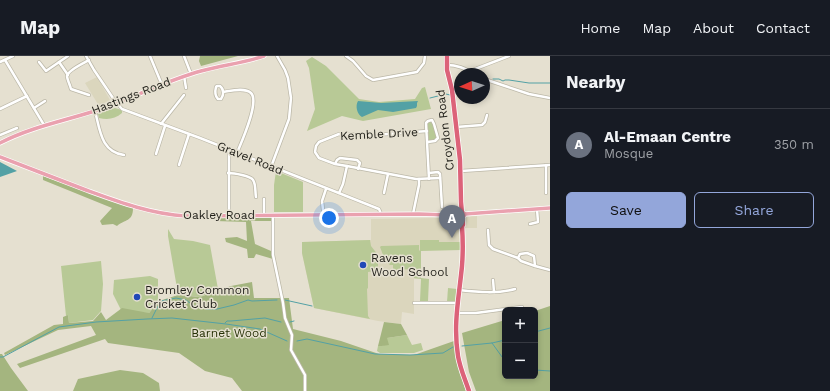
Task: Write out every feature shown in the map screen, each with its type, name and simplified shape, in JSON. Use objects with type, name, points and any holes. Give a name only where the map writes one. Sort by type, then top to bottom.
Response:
[{"type":"highway","name":"Croydon Road","points":[[448,56],[447,65],[452,93],[460,171],[462,215],[460,225],[462,226],[462,264],[457,303],[458,355],[461,369],[469,391]]},
{"type":"main road","name":"Hastings Road","points":[[0,143],[44,125],[117,104],[184,76],[264,56]]},
{"type":"main road","name":"Oakley Road","points":[[0,157],[117,202],[146,210],[178,215],[413,214],[450,216],[550,208]]},
{"type":"street","points":[[0,62],[13,56]]},
{"type":"street","points":[[39,62],[46,71],[68,56]]},
{"type":"street","points":[[86,56],[117,104]]},
{"type":"street","points":[[150,56],[162,84]]},
{"type":"street","points":[[184,56],[191,74]]},
{"type":"street","points":[[271,167],[289,119],[291,98],[288,78],[277,56]]},
{"type":"street","points":[[346,56],[353,61],[366,76],[373,80],[417,72],[424,63],[425,56]]},
{"type":"street","points":[[478,68],[509,56]]},
{"type":"street","points":[[6,60],[44,125]]},
{"type":"street","points":[[68,74],[70,71],[89,60]]},
{"type":"street","points":[[59,62],[68,74],[67,77],[70,89],[89,95]]},
{"type":"street","points":[[447,65],[453,65],[462,68]]},
{"type":"street","points":[[184,76],[186,88]]},
{"type":"street","points":[[490,81],[530,94],[550,98]]},
{"type":"street","points":[[216,87],[222,87],[223,92],[221,99],[218,99],[216,96],[216,87]]},
{"type":"street","points":[[223,92],[233,90],[246,91],[251,93],[253,98],[253,110],[237,153]]},
{"type":"street","points":[[161,124],[184,95]]},
{"type":"street","points":[[0,109],[27,96]]},
{"type":"street","points":[[34,108],[46,101]]},
{"type":"street","name":"Gravel Road","points":[[117,104],[122,109],[379,209],[382,213],[381,215]]},
{"type":"street","points":[[95,111],[105,145],[111,151],[124,155]]},
{"type":"street","points":[[456,127],[482,125],[485,122],[487,115]]},
{"type":"street","points":[[428,142],[435,141],[438,138],[432,120],[428,120],[427,122],[429,179]]},
{"type":"street","points":[[156,154],[165,126]]},
{"type":"street","points":[[0,135],[17,128]]},
{"type":"street","points":[[11,131],[14,136]]},
{"type":"street","name":"Kemble Drive","points":[[335,164],[319,158],[316,155],[315,150],[319,142],[340,134],[375,135],[427,131]]},
{"type":"street","points":[[179,165],[189,134]]},
{"type":"street","points":[[229,150],[229,215]]},
{"type":"street","points":[[358,169],[360,163],[357,160],[340,158],[335,164],[358,169],[419,179],[440,178]]},
{"type":"street","points":[[546,165],[546,193]]},
{"type":"street","points":[[460,171],[550,165]]},
{"type":"street","points":[[339,194],[347,166]]},
{"type":"street","points":[[228,173],[234,173],[252,179],[254,182],[256,197]]},
{"type":"street","points":[[429,173],[440,174],[442,207]]},
{"type":"street","points":[[384,193],[388,174]]},
{"type":"street","points":[[413,214],[418,192],[419,179]]},
{"type":"street","points":[[323,210],[322,201],[326,189]]},
{"type":"street","points":[[264,198],[264,215]]},
{"type":"street","points":[[530,224],[538,222],[537,209]]},
{"type":"street","points":[[273,215],[273,255],[285,318],[292,335],[291,350],[305,375],[305,391]]},
{"type":"street","points":[[488,230],[489,245],[493,249],[518,258],[521,261],[550,270]]},
{"type":"street","points":[[518,258],[520,254],[526,253],[534,256],[535,266]]},
{"type":"street","points":[[493,280],[494,292]]},
{"type":"street","points":[[459,290],[494,292],[515,289]]},
{"type":"street","points":[[414,303],[457,303]]},
{"type":"street","points":[[457,313],[476,313],[502,310]]},
{"type":"shaded area","points":[[97,77],[110,100],[99,106],[85,83]]},
{"type":"shaded area","points":[[477,216],[477,228],[465,228],[465,217]]},
{"type":"shaded area","name":"Ravens Wood School","points":[[455,218],[458,222],[461,242],[420,241],[421,279],[414,279],[414,314],[402,312],[401,324],[378,321],[314,308],[302,253],[302,242],[371,240],[371,219]]},
{"type":"green space","points":[[200,56],[238,56],[201,66],[199,61]]},
{"type":"green space","points":[[312,57],[326,66],[359,99],[379,102],[415,99],[422,88],[425,87],[431,109],[363,121],[342,116],[307,131],[315,109],[309,68],[306,61]]},
{"type":"green space","points":[[115,108],[122,110],[122,113],[117,117],[105,119],[99,118],[98,114]]},
{"type":"green space","points":[[431,121],[433,122],[436,137],[435,140],[429,140],[427,124]]},
{"type":"green space","points":[[276,171],[303,182],[303,212],[274,212],[274,185]]},
{"type":"green space","points":[[43,176],[133,208],[132,216],[117,226],[113,224],[102,225],[100,221],[112,208],[43,180]]},
{"type":"green space","points":[[214,217],[271,217],[272,221],[251,221],[255,244],[271,251],[273,259],[256,254],[254,258],[248,258],[247,249],[226,242],[225,238],[237,237],[247,241],[246,222],[215,221]]},
{"type":"green space","points":[[168,229],[174,239],[210,245],[218,289],[200,297],[178,294]]},
{"type":"green space","points":[[370,240],[371,246],[378,255],[378,267],[375,267],[375,271],[368,272],[368,316],[370,319],[314,308],[302,253],[302,242]]},
{"type":"green space","points":[[420,240],[461,242],[461,250],[421,251],[421,278],[429,279],[428,301],[420,301],[421,279],[414,278],[414,269],[393,270],[393,265],[390,265],[385,260],[380,247],[419,245],[420,251]]},
{"type":"green space","points":[[101,261],[103,284],[101,311],[93,320],[69,323],[68,315],[66,316],[61,266]]},
{"type":"green space","name":"Bromley Common Cricket Club","points":[[150,276],[158,279],[158,301],[149,313],[122,312],[113,294],[114,280]]},
{"type":"green space","name":"Barnet Wood","points":[[252,282],[254,298],[289,298],[293,329],[341,341],[379,354],[414,355],[454,341],[460,373],[466,391],[242,391],[232,378],[205,371],[179,353],[108,343],[105,339],[20,368],[17,364],[96,335],[91,326],[58,330],[5,355],[4,353],[54,325],[63,324],[63,317],[68,315],[69,323],[93,321],[101,312],[106,320],[122,308],[149,313],[159,301],[178,295],[200,297],[231,286]]},
{"type":"green space","points":[[448,288],[457,289],[456,302],[447,302]]},
{"type":"green space","points":[[550,306],[550,391],[476,391],[469,372],[462,333],[502,321],[502,379],[538,379],[538,310]]},
{"type":"green space","points":[[384,322],[401,324],[407,335],[387,338],[389,345],[378,346]]},
{"type":"green space","points":[[407,335],[412,345],[421,343],[423,350],[414,353],[380,353],[377,351],[378,346],[383,346],[387,338]]},
{"type":"green space","points":[[0,354],[2,354],[28,391],[0,391]]},
{"type":"green space","points":[[120,370],[143,373],[159,383],[160,391],[73,391],[78,379]]},
{"type":"water","points":[[358,101],[381,103],[418,101],[416,108],[393,112],[378,110],[362,117],[357,110]]},
{"type":"water","points":[[0,162],[17,171],[0,177]]},
{"type":"waterway","points":[[493,79],[529,83],[550,83]]},
{"type":"waterway","points":[[430,98],[446,94],[450,95]]},
{"type":"waterway","points":[[152,318],[161,301],[176,298],[186,300],[194,306],[207,309],[217,309],[248,300],[277,300]]},
{"type":"waterway","points":[[285,300],[312,306]]},
{"type":"waterway","points":[[0,357],[3,357],[59,327],[96,322],[147,319],[172,318],[260,329],[287,341]]},
{"type":"waterway","points":[[225,323],[227,321],[265,318],[281,322]]},
{"type":"waterway","points":[[290,322],[294,321]]},
{"type":"waterway","points":[[538,331],[550,328]]},
{"type":"waterway","points":[[297,341],[307,339],[375,354],[410,355],[443,353],[453,347]]},
{"type":"waterway","points":[[462,346],[502,341]]},
{"type":"waterway","points":[[492,343],[502,357]]},
{"type":"waterway","points":[[538,370],[550,371]]},
{"type":"place","name":"Al-Emaan Centre","points":[[452,238]]},
{"type":"place","name":"Ravens Wood School","points":[[363,265]]},
{"type":"place","name":"Bromley Common Cricket Club","points":[[137,297]]}]
